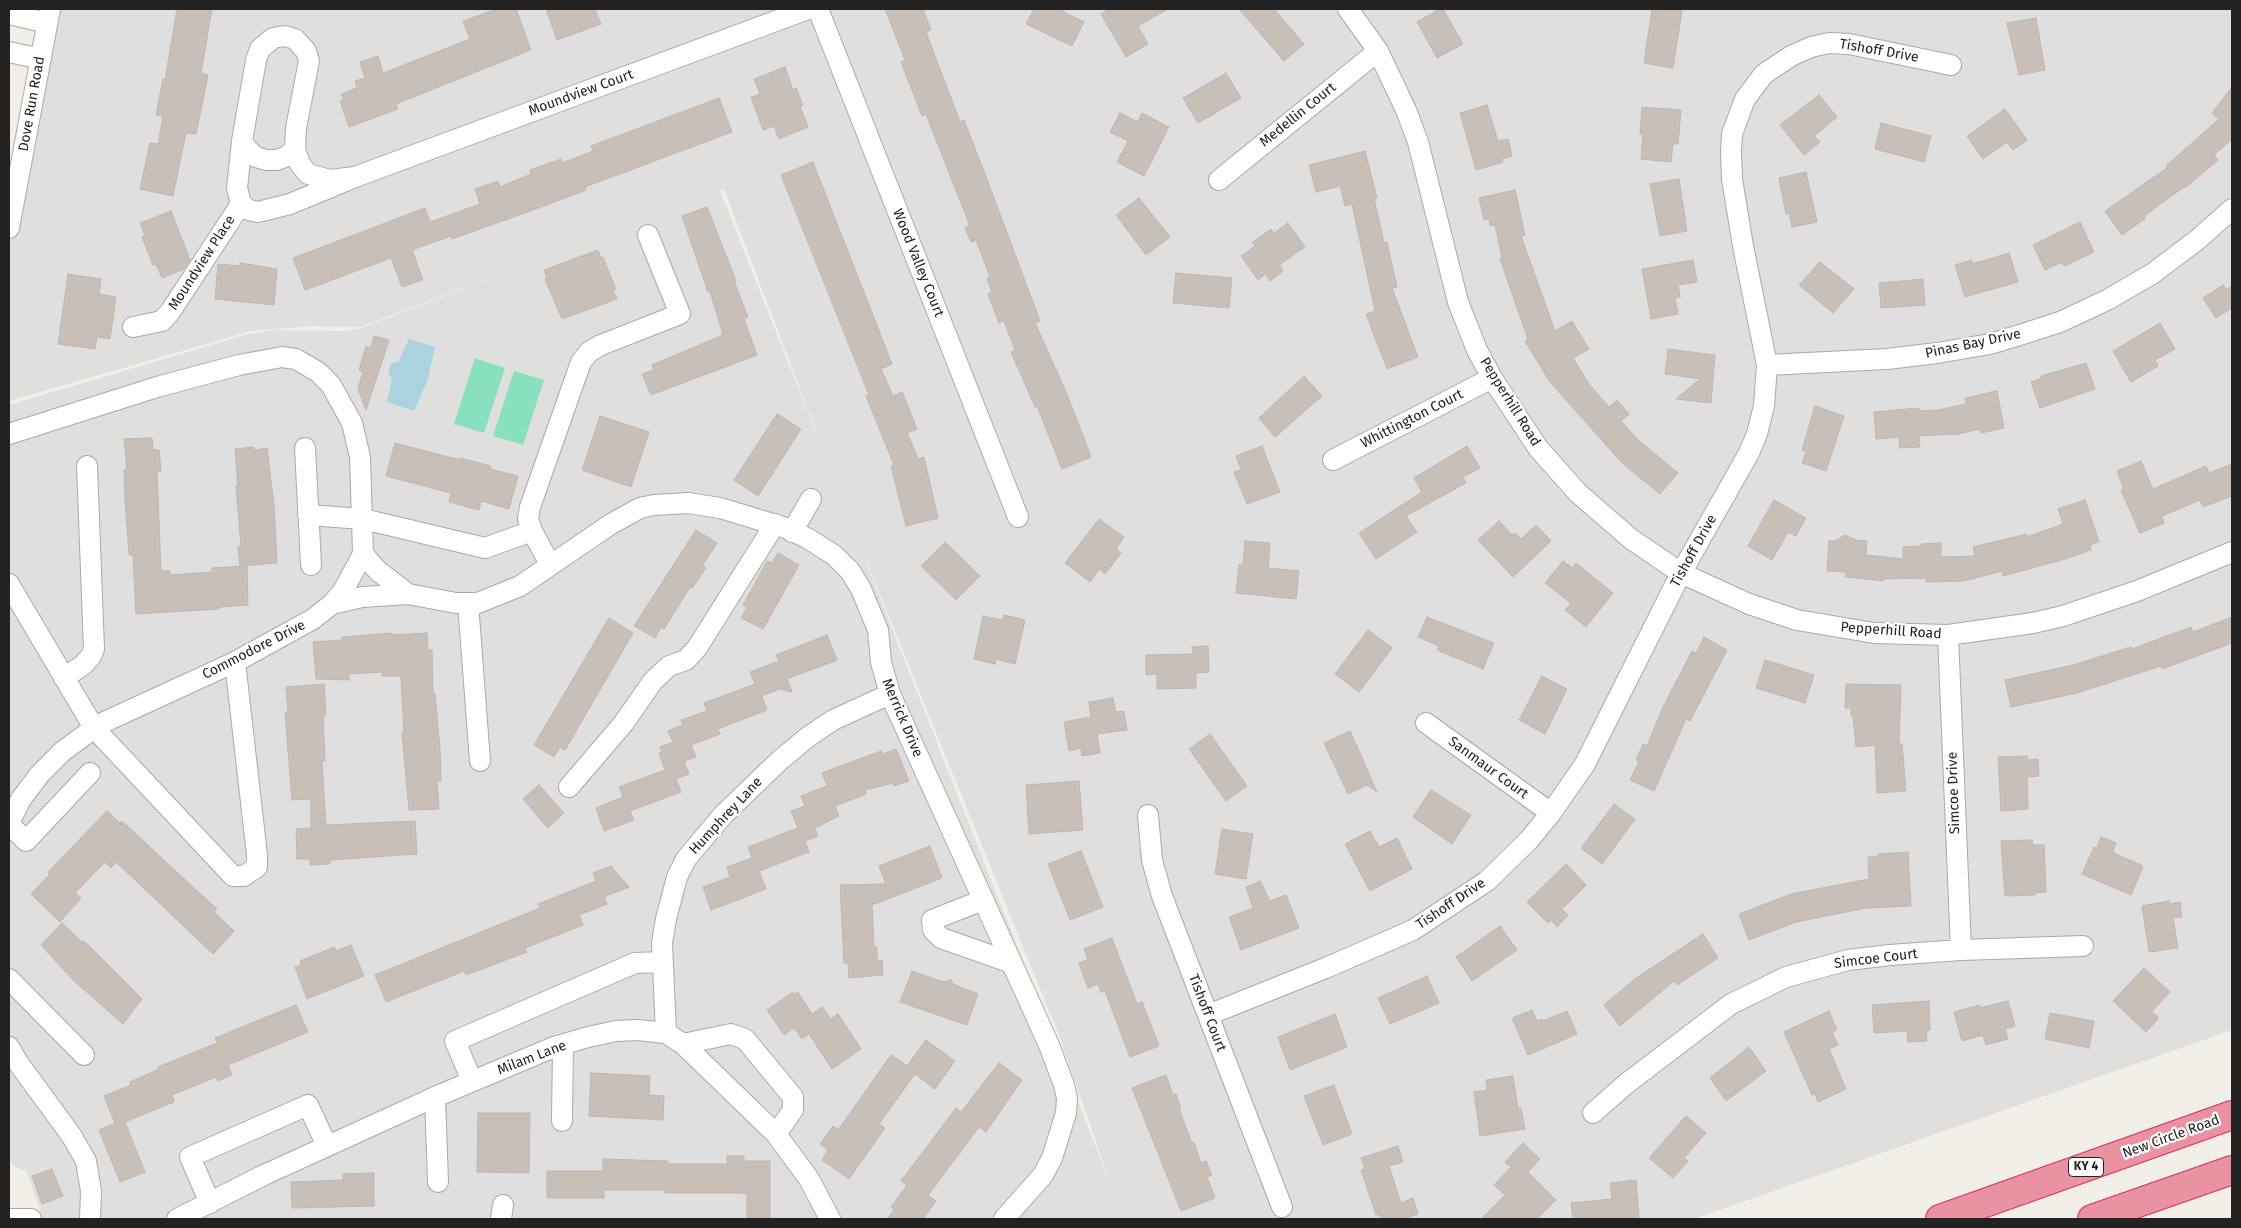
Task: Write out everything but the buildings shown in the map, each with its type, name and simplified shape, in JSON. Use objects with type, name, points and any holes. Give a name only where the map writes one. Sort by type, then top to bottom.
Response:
[{"type":"highway","name":"New Circle Road","points":[[1940,1219],[2232,1116]]},
{"type":"highway","points":[[2092,1219],[2232,1170]]},
{"type":"street","name":"Moundview Court","points":[[355,177],[330,180],[308,174],[300,164],[295,149],[296,128],[309,61],[306,51],[295,39],[285,36],[273,38],[260,49],[256,60],[242,141],[236,193],[241,204],[249,210],[258,212],[290,204],[355,177],[808,9]]},
{"type":"street","name":"Wood Valley Court","points":[[818,9],[1018,517]]},
{"type":"street","name":"Pepperhill Road","points":[[1348,9],[1378,51],[1409,118],[1418,142],[1458,302],[1492,378],[1538,448],[1578,493],[1632,539],[1681,573],[1749,604],[1797,620],[1874,633],[1948,635],[1973,633],[2063,616],[2137,591],[2232,552]]},
{"type":"street","points":[[9,14],[49,16]]},
{"type":"street","name":"Dove Run Road","points":[[9,228],[12,197],[49,16]]},
{"type":"street","name":"Tishoff Drive","points":[[1208,1015],[1328,968],[1413,930],[1488,880],[1529,840],[1551,813],[1584,764],[1681,573],[1749,453],[1757,434],[1764,406],[1767,365],[1743,246],[1732,178],[1732,134],[1744,99],[1764,74],[1785,60],[1811,47],[1829,44],[1849,44],[1951,65]]},
{"type":"street","name":"Medellin Court","points":[[1219,180],[1378,51]]},
{"type":"street","points":[[9,52],[41,59]]},
{"type":"street","points":[[242,141],[256,157],[266,160],[277,160],[287,156],[295,149]]},
{"type":"street","name":"Moundview Place","points":[[133,327],[162,322],[241,204]]},
{"type":"street","name":"Pinas Bay Drive","points":[[1767,365],[1887,359],[1937,353],[1990,344],[2060,322],[2107,300],[2152,274],[2197,240],[2232,209]]},
{"type":"street","points":[[550,564],[532,531],[528,518],[530,506],[581,362],[589,352],[601,345],[680,314],[648,235]]},
{"type":"street","name":"Commodore Drive","points":[[9,434],[157,387],[230,367],[282,357],[296,358],[318,372],[331,385],[352,423],[360,457],[363,519],[363,554],[343,591],[332,604],[313,619],[235,662],[124,712],[94,728],[63,751],[40,774],[21,799],[9,824]]},
{"type":"street","name":"Whittington Court","points":[[1333,460],[1492,378]]},
{"type":"street","points":[[305,448],[311,565]]},
{"type":"street","points":[[64,678],[82,665],[91,656],[94,649],[86,466]]},
{"type":"street","points":[[569,788],[622,724],[653,681],[668,666],[686,660],[697,648],[784,528],[811,499]]},
{"type":"street","name":"Merrick Drive","points":[[332,604],[362,597],[408,594],[429,599],[478,603],[520,586],[611,524],[640,508],[654,505],[688,503],[720,508],[784,528],[834,555],[850,571],[861,589],[878,630],[881,662],[890,694],[1049,1045],[1064,1085],[1067,1098],[1062,1128],[1052,1158],[1043,1175],[1004,1219]]},
{"type":"street","points":[[308,516],[363,519],[485,548],[532,531]]},
{"type":"street","name":"Merrick Drive","points":[[363,554],[378,571],[408,594]]},
{"type":"street","points":[[9,584],[94,728],[233,876],[244,876],[257,867],[257,855],[235,662]]},
{"type":"street","points":[[468,603],[480,761]]},
{"type":"street","name":"Simcoe Drive","points":[[1948,635],[1961,950]]},
{"type":"street","name":"Humphrey Lane","points":[[675,1038],[662,962],[662,943],[677,877],[686,860],[723,815],[778,761],[833,720],[890,694]]},
{"type":"street","name":"Sanmaur Court","points":[[1426,723],[1551,813]]},
{"type":"street","points":[[9,824],[26,841],[90,773]]},
{"type":"street","name":"Tishoff Court","points":[[1148,815],[1152,860],[1162,896],[1282,1207]]},
{"type":"street","points":[[984,900],[932,920],[933,930],[941,938],[1012,963]]},
{"type":"street","name":"Simcoe Court","points":[[1593,1113],[1626,1084],[1731,1004],[1765,986],[1808,970],[1848,960],[1961,950],[2083,946]]},
{"type":"street","points":[[472,1081],[455,1041],[635,963],[662,962]]},
{"type":"street","points":[[9,979],[84,1056]]},
{"type":"street","name":"Milam Lane","points":[[177,1219],[327,1146],[472,1081],[563,1045],[616,1032],[638,1030],[675,1038],[731,1034],[745,1039],[793,1097],[793,1110],[776,1134]]},
{"type":"street","points":[[675,1038],[776,1134],[809,1179],[830,1219]]},
{"type":"street","points":[[562,1120],[563,1045]]},
{"type":"street","points":[[9,1047],[19,1064],[72,1135],[86,1161],[91,1192],[90,1219]]},
{"type":"street","points":[[435,1097],[438,1182]]},
{"type":"street","points":[[210,1203],[190,1157],[308,1105],[327,1146]]},
{"type":"street","points":[[9,1219],[31,1219]]},
{"type":"shaded area","points":[[48,9],[2232,9],[2232,1030],[1694,1219],[41,1219],[39,1206],[26,1171],[14,1166],[9,1160],[9,405],[245,335],[271,330],[344,331],[361,328],[535,261],[360,327],[311,326],[251,331],[9,401],[9,217]],"holes":[[[724,189],[828,463],[720,191]],[[846,511],[1059,1035],[1112,1188]]]},
{"type":"green space","points":[[475,358],[505,368],[484,433],[454,424]]},
{"type":"green space","points":[[514,371],[544,380],[523,445],[493,436]]},
{"type":"water","points":[[409,339],[435,347],[428,379],[414,411],[387,402],[392,378],[388,373],[391,363],[398,362]]}]
